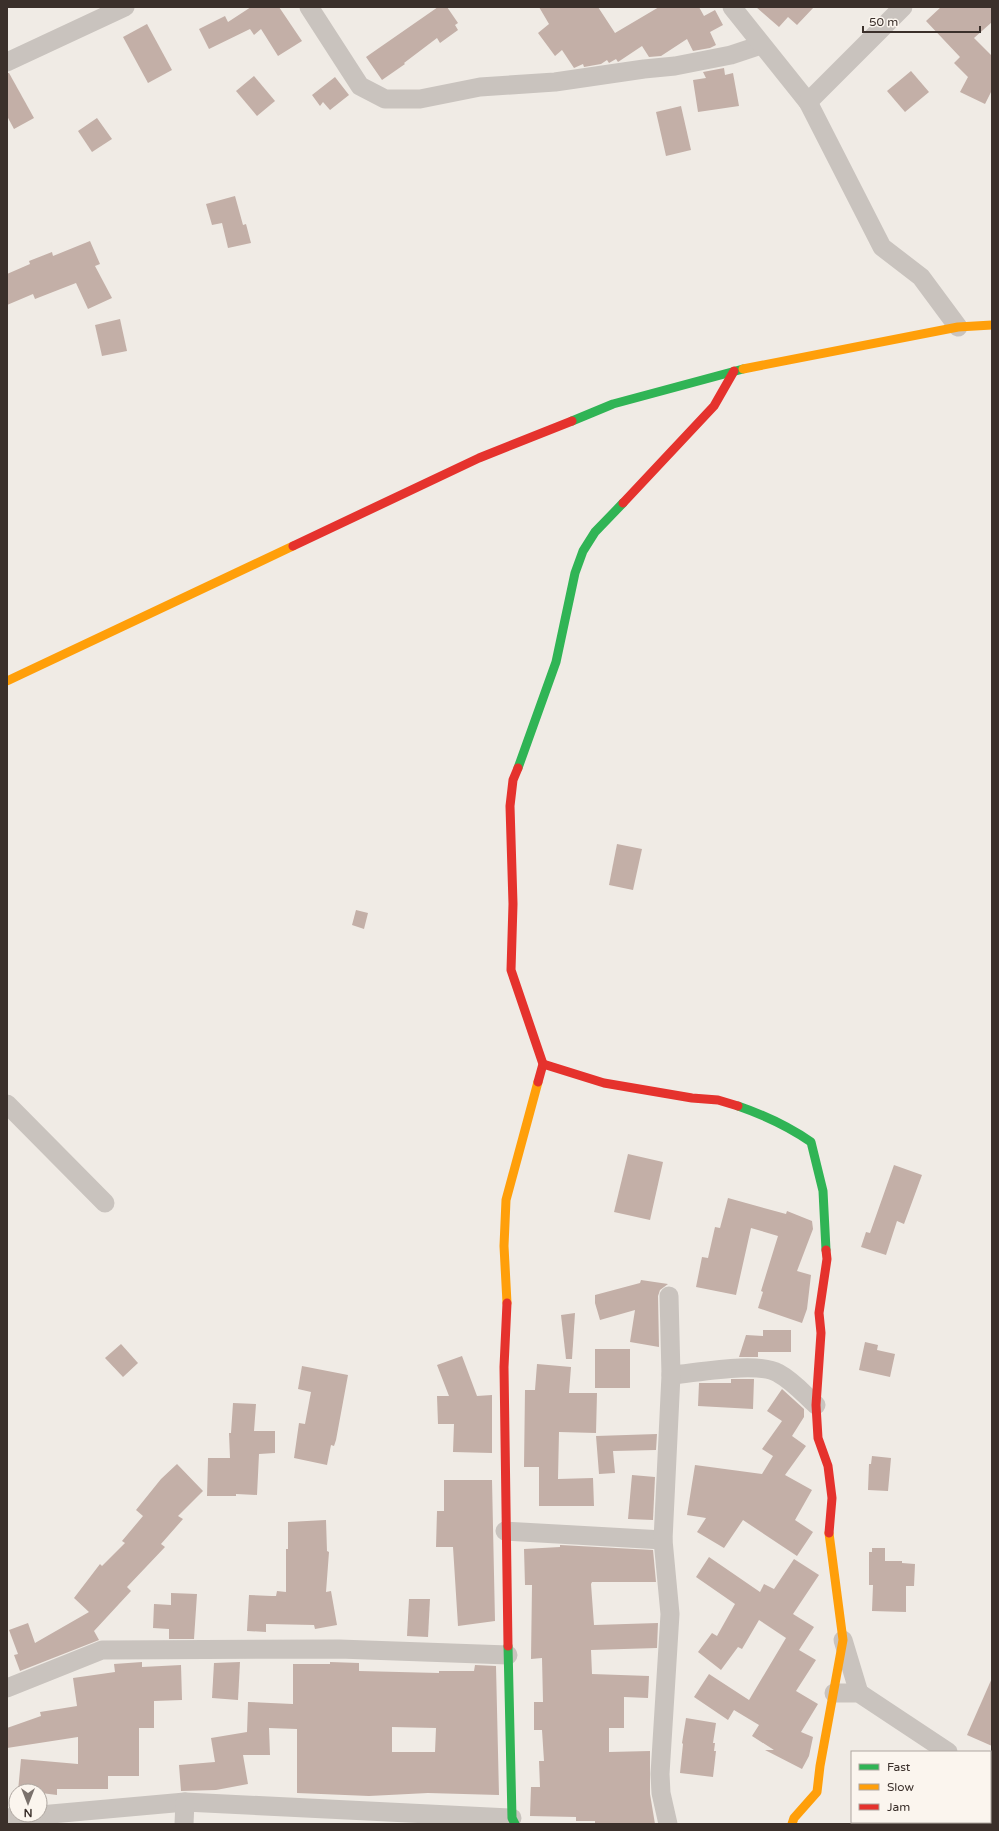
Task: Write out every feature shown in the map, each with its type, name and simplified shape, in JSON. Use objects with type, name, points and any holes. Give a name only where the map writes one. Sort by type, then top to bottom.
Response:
[{"type":"street","points":[[7,62],[125,7]]},
{"type":"street","points":[[308,7],[360,86],[385,99],[420,98],[480,87],[555,82],[644,68],[675,66],[731,55],[761,45]]},
{"type":"street","points":[[732,7],[808,102],[882,247],[921,277],[958,327]]},
{"type":"street","points":[[808,102],[903,7]]},
{"type":"street","points":[[7,681],[479,458],[613,404],[734,371],[958,327],[992,325]]},
{"type":"street","points":[[48,1814],[185,1802],[513,1821],[505,1531],[504,1367],[507,1290],[504,1246],[506,1200],[543,1064],[511,970],[513,904],[510,806],[513,780],[556,662],[575,573],[583,551],[595,532],[714,406],[734,371]]},
{"type":"street","points":[[543,1064],[604,1083],[692,1098],[718,1100],[758,1113],[795,1131],[811,1142],[823,1191],[827,1259],[821,1290],[819,1313],[821,1333],[816,1405],[818,1438],[828,1466],[832,1498],[828,1528],[843,1640],[859,1693]]},
{"type":"street","points":[[7,1104],[105,1203]]},
{"type":"street","points":[[668,1824],[661,1793],[660,1774],[670,1614],[663,1540],[671,1375],[669,1296]]},
{"type":"street","points":[[671,1375],[760,1367],[777,1372],[791,1381],[816,1405]]},
{"type":"street","points":[[505,1531],[663,1540]]},
{"type":"street","points":[[792,1824],[794,1818],[817,1792],[820,1766],[843,1640]]},
{"type":"street","points":[[7,1688],[102,1650],[339,1649],[508,1655]]},
{"type":"street","points":[[834,1693],[859,1693],[946,1751]]},
{"type":"street","points":[[184,1824],[185,1802]]},
{"type":"building","points":[[251,7],[279,7],[302,41],[278,56],[261,29],[254,35],[250,29],[209,49],[199,29],[225,16],[228,22]]},
{"type":"building","points":[[438,7],[447,7],[458,23],[455,25],[458,30],[440,43],[437,38],[404,63],[405,64],[382,80],[366,57]]},
{"type":"building","points":[[539,7],[598,7],[615,33],[659,7],[699,7],[704,16],[715,10],[723,25],[710,32],[716,45],[710,48],[693,51],[687,39],[661,56],[649,57],[642,46],[618,62],[616,59],[609,63],[607,60],[601,64],[584,67],[583,64],[574,68],[562,50],[555,56],[538,33],[549,24]]},
{"type":"building","points":[[756,7],[814,7],[797,25],[788,17],[779,27]]},
{"type":"building","points":[[941,7],[992,7],[992,22],[974,38],[992,56],[992,90],[985,104],[960,92],[968,77],[954,63],[960,57],[926,21]]},
{"type":"building","points":[[147,24],[172,70],[148,83],[123,37]]},
{"type":"building","points":[[724,68],[725,75],[733,73],[739,106],[698,112],[693,80],[706,78],[703,72]]},
{"type":"building","points":[[911,71],[929,92],[905,112],[887,91]]},
{"type":"building","points":[[7,73],[9,73],[34,118],[14,129],[7,116]]},
{"type":"building","points":[[254,76],[275,101],[257,116],[236,91]]},
{"type":"building","points":[[335,77],[349,95],[330,110],[323,102],[320,106],[312,95]]},
{"type":"building","points":[[681,106],[691,150],[666,156],[656,112]]},
{"type":"building","points":[[97,118],[112,139],[92,152],[78,131]]},
{"type":"building","points":[[235,196],[243,225],[246,224],[251,243],[228,248],[222,223],[212,225],[206,204]]},
{"type":"building","points":[[90,241],[100,264],[95,266],[112,298],[88,309],[76,283],[35,299],[33,294],[7,305],[7,274],[30,264],[29,261],[52,252],[53,256]]},
{"type":"building","points":[[120,319],[127,351],[102,356],[95,325]]},
{"type":"building","points":[[617,844],[642,849],[633,890],[609,885]]},
{"type":"building","points":[[356,910],[368,913],[364,929],[352,925]]},
{"type":"building","points":[[628,1154],[663,1162],[650,1220],[614,1212]]},
{"type":"building","points":[[894,1165],[922,1175],[904,1224],[897,1221],[886,1255],[861,1247],[866,1232],[870,1233]]},
{"type":"building","points":[[728,1198],[786,1214],[787,1211],[812,1221],[813,1229],[797,1271],[811,1275],[807,1309],[802,1323],[758,1308],[763,1292],[761,1291],[778,1236],[751,1228],[736,1295],[696,1287],[702,1257],[708,1258],[715,1227],[720,1228]]},
{"type":"building","points":[[641,1280],[668,1284],[660,1290],[658,1296],[659,1347],[630,1342],[635,1310],[600,1320],[595,1303],[595,1295],[640,1283]]},
{"type":"building","points":[[575,1313],[572,1359],[566,1359],[561,1315]]},
{"type":"building","points":[[763,1330],[791,1330],[791,1352],[758,1352],[758,1357],[739,1357],[746,1335],[763,1336]]},
{"type":"building","points":[[865,1342],[878,1345],[877,1350],[895,1354],[890,1377],[859,1370]]},
{"type":"building","points":[[121,1344],[138,1363],[123,1377],[105,1358]]},
{"type":"building","points":[[595,1349],[630,1349],[630,1388],[595,1388]]},
{"type":"building","points":[[462,1356],[477,1396],[492,1395],[492,1453],[453,1452],[454,1424],[438,1424],[437,1396],[449,1396],[437,1365]]},
{"type":"building","points":[[537,1364],[571,1367],[569,1393],[597,1393],[596,1433],[559,1432],[558,1479],[593,1478],[594,1506],[539,1506],[539,1467],[524,1467],[525,1390],[535,1390]]},
{"type":"building","points":[[302,1366],[348,1375],[336,1440],[334,1446],[331,1445],[327,1465],[294,1458],[299,1423],[305,1424],[311,1392],[298,1389]]},
{"type":"building","points":[[731,1379],[754,1379],[753,1409],[698,1406],[699,1383],[731,1383]]},
{"type":"building","points":[[782,1389],[804,1409],[804,1417],[792,1436],[806,1446],[785,1475],[812,1490],[795,1520],[813,1532],[797,1556],[743,1520],[724,1548],[697,1532],[706,1518],[687,1515],[695,1465],[762,1474],[773,1456],[762,1449],[782,1421],[767,1411]]},
{"type":"building","points":[[233,1403],[256,1404],[254,1431],[275,1431],[275,1453],[259,1454],[257,1495],[236,1494],[236,1496],[207,1496],[208,1458],[230,1458],[229,1433],[231,1433]]},
{"type":"building","points":[[657,1434],[656,1450],[613,1451],[615,1473],[599,1474],[596,1436]]},
{"type":"building","points":[[872,1456],[891,1458],[888,1491],[868,1490],[869,1464],[871,1464]]},
{"type":"building","points":[[177,1464],[203,1491],[178,1516],[183,1519],[161,1544],[165,1547],[127,1587],[131,1591],[94,1631],[99,1640],[20,1671],[14,1655],[18,1654],[9,1630],[28,1623],[35,1643],[89,1612],[74,1598],[100,1564],[102,1566],[125,1543],[122,1541],[143,1516],[136,1510],[161,1479]]},
{"type":"building","points":[[632,1475],[655,1477],[653,1520],[628,1519]]},
{"type":"building","points":[[444,1480],[492,1480],[495,1621],[458,1626],[453,1547],[436,1547],[437,1511],[444,1511]]},
{"type":"building","points":[[326,1520],[327,1551],[329,1552],[326,1592],[331,1591],[337,1625],[315,1629],[314,1625],[266,1624],[266,1632],[247,1631],[249,1595],[276,1596],[277,1591],[286,1592],[286,1549],[288,1549],[288,1522]]},
{"type":"building","points":[[560,1545],[653,1550],[656,1582],[592,1582],[591,1584],[594,1625],[658,1623],[657,1648],[591,1650],[592,1674],[649,1676],[648,1698],[624,1697],[624,1728],[609,1728],[609,1752],[650,1751],[650,1794],[655,1824],[595,1824],[595,1821],[576,1821],[576,1817],[530,1816],[531,1787],[540,1787],[539,1761],[544,1761],[542,1730],[534,1730],[534,1702],[543,1702],[542,1658],[531,1659],[532,1585],[525,1585],[524,1549],[560,1547]]},
{"type":"building","points":[[872,1548],[885,1548],[885,1561],[902,1561],[902,1563],[915,1564],[914,1586],[906,1586],[906,1612],[872,1611],[873,1585],[869,1585],[869,1552],[872,1552]]},
{"type":"building","points":[[709,1557],[760,1592],[764,1584],[774,1589],[794,1559],[819,1575],[793,1614],[814,1627],[799,1650],[816,1660],[796,1691],[818,1704],[801,1732],[813,1737],[809,1756],[802,1769],[765,1750],[774,1750],[752,1736],[759,1725],[734,1710],[728,1720],[694,1697],[709,1674],[749,1700],[786,1638],[759,1620],[742,1649],[738,1647],[721,1670],[698,1652],[712,1633],[717,1636],[735,1604],[696,1577]]},
{"type":"building","points":[[171,1593],[197,1594],[194,1639],[169,1639],[169,1629],[153,1628],[154,1604],[171,1605]]},
{"type":"building","points":[[409,1599],[430,1599],[428,1637],[407,1636]]},
{"type":"building","points":[[142,1662],[142,1667],[181,1665],[182,1700],[154,1701],[154,1728],[139,1728],[139,1776],[108,1776],[108,1789],[57,1789],[57,1795],[48,1794],[48,1783],[19,1783],[21,1759],[78,1764],[78,1737],[7,1748],[7,1728],[41,1716],[40,1712],[77,1706],[73,1678],[115,1672],[114,1664]]},
{"type":"building","points":[[240,1662],[238,1700],[212,1698],[214,1663]]},
{"type":"building","points":[[330,1662],[359,1663],[359,1671],[439,1673],[439,1671],[474,1671],[475,1665],[496,1666],[499,1795],[428,1793],[369,1796],[297,1793],[297,1729],[269,1728],[270,1755],[243,1755],[248,1784],[216,1790],[181,1791],[179,1765],[215,1762],[211,1738],[247,1732],[248,1702],[293,1704],[293,1664],[330,1664]],"holes":[[[392,1727],[436,1728],[435,1752],[392,1752]]]},
{"type":"building","points":[[992,1678],[992,1746],[967,1735]]},
{"type":"building","points":[[686,1718],[716,1723],[713,1743],[715,1743],[714,1751],[716,1751],[713,1777],[680,1773],[682,1743]]},
{"type":"traffic: fast","points":[[572,421],[613,404],[743,369]]},
{"type":"traffic: fast","points":[[518,768],[556,662],[575,573],[583,551],[595,532],[623,503]]},
{"type":"traffic: fast","points":[[738,1106],[776,1121],[811,1142],[823,1191],[826,1250]]},
{"type":"traffic: fast","points":[[508,1646],[512,1818],[515,1824]]},
{"type":"traffic: slow","points":[[743,369],[958,327],[992,325]]},
{"type":"traffic: slow","points":[[7,681],[293,546]]},
{"type":"traffic: slow","points":[[507,1303],[504,1246],[506,1200],[538,1082]]},
{"type":"traffic: slow","points":[[792,1824],[794,1818],[817,1792],[820,1766],[843,1640],[829,1533]]},
{"type":"traffic: jam","points":[[623,503],[714,406],[734,371]]},
{"type":"traffic: jam","points":[[293,546],[479,458],[572,421]]},
{"type":"traffic: jam","points":[[518,768],[513,780],[510,806],[513,904],[511,970],[543,1064],[538,1082]]},
{"type":"traffic: jam","points":[[543,1064],[604,1083],[692,1098],[718,1100],[738,1106]]},
{"type":"traffic: jam","points":[[826,1250],[827,1259],[819,1313],[821,1333],[816,1405],[818,1438],[828,1466],[832,1498],[829,1533]]},
{"type":"traffic: jam","points":[[507,1303],[504,1367],[508,1646]]}]
